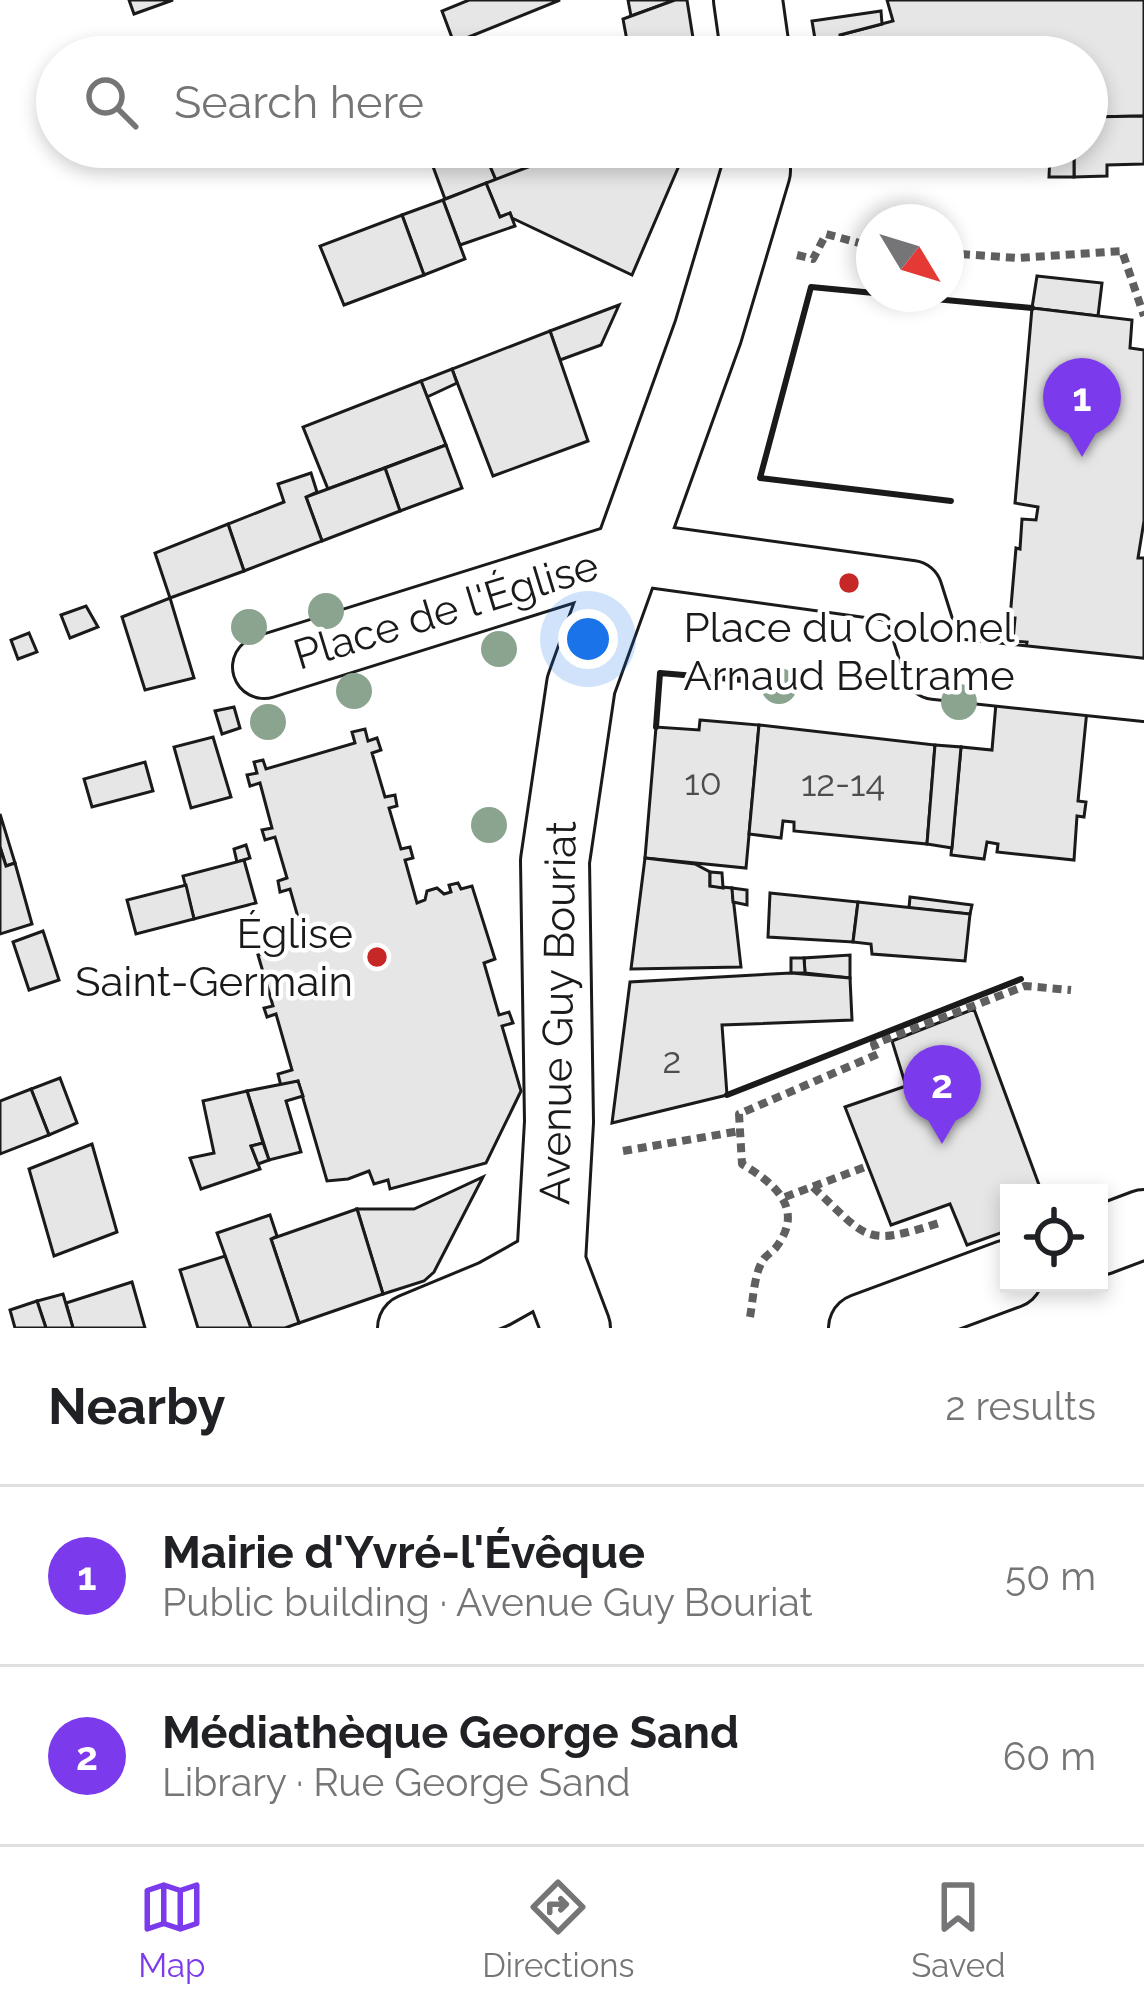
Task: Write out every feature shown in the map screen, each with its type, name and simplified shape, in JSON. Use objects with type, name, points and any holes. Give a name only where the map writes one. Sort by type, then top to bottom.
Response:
[{"type":"street","points":[[748,0],[753,36]]},
{"type":"street","name":"Avenue Guy Bouriat","points":[[551,1262],[559,1121],[555,862],[580,685],[708,332],[756,168]]},
{"type":"street","points":[[628,554],[911,592],[935,668],[1144,690]]},
{"type":"street","name":"Place de l'Église","points":[[265,667],[628,554]]},
{"type":"street","points":[[1108,1238],[1144,1224]]},
{"type":"street","points":[[412,1328],[494,1294],[551,1262],[576,1328]]},
{"type":"street","points":[[863,1328],[1000,1277]]},
{"type":"path","points":[[964,254],[1018,258],[1122,251],[1144,316]]},
{"type":"path","points":[[750,1317],[762,1261],[779,1245],[789,1217],[785,1197],[765,1177],[742,1164],[739,1114],[878,1054],[874,1044],[1025,986],[1071,990]]},
{"type":"path","points":[[608,1154],[740,1131]]},
{"type":"path","points":[[785,1197],[868,1166]]},
{"type":"path","points":[[813,1187],[863,1234],[888,1239],[956,1218]]},
{"type":"building","points":[[129,0],[173,0],[134,14]]},
{"type":"building","points":[[469,0],[560,0],[471,36],[451,36],[442,11]]},
{"type":"building","points":[[628,0],[675,0],[631,16]]},
{"type":"building","points":[[687,0],[693,36],[626,36],[623,19]]},
{"type":"building","points":[[887,0],[1144,0],[1144,116],[1108,117],[1108,36],[840,36],[893,21]]},
{"type":"building","points":[[881,11],[882,24],[840,36],[814,36],[812,21]]},
{"type":"building","points":[[1144,116],[1144,164],[1108,165],[1108,117]]},
{"type":"building","points":[[434,168],[491,168],[496,180],[445,199]]},
{"type":"building","points":[[491,168],[527,168],[496,180]]},
{"type":"building","points":[[526,168],[678,168],[632,275],[510,213],[500,217],[486,183]]},
{"type":"building","points":[[1049,168],[1074,168],[1074,177],[1049,177]]},
{"type":"building","points":[[1074,168],[1107,168],[1107,176],[1074,177]]},
{"type":"building","points":[[486,183],[500,217],[510,213],[515,226],[460,245],[443,200]]},
{"type":"building","points":[[443,200],[465,259],[424,275],[402,215]]},
{"type":"building","points":[[402,215],[424,275],[344,305],[320,246]]},
{"type":"building","points":[[1037,276],[1102,283],[1098,316],[1032,308]]},
{"type":"building","points":[[619,305],[601,345],[560,360],[550,331]]},
{"type":"building","points":[[1032,308],[1132,320],[1130,348],[1144,350],[1144,521],[1138,558],[1144,558],[1144,662],[1025,652],[1027,642],[1013,641],[1015,618],[1010,618],[1016,548],[1020,549],[1022,519],[1036,520],[1038,507],[1015,503]]},
{"type":"building","points":[[550,331],[588,441],[493,476],[452,369]]},
{"type":"building","points":[[452,369],[457,383],[427,397],[421,381]]},
{"type":"building","points":[[421,381],[446,445],[328,489],[303,427]]},
{"type":"building","points":[[446,445],[462,488],[400,511],[385,468]]},
{"type":"building","points":[[385,468],[400,511],[322,541],[306,497]]},
{"type":"building","points":[[311,473],[317,492],[306,497],[322,541],[244,571],[228,524],[284,502],[278,484]]},
{"type":"building","points":[[228,524],[244,571],[170,598],[155,553]]},
{"type":"building","points":[[170,598],[194,678],[145,690],[122,617]]},
{"type":"building","points":[[86,606],[98,627],[70,638],[61,615]]},
{"type":"building","points":[[29,633],[37,652],[18,659],[11,640]]},
{"type":"building","points":[[996,703],[1087,710],[1078,801],[1086,802],[1084,817],[1077,816],[1074,860],[997,852],[998,844],[987,842],[984,859],[951,855],[961,747],[992,750]]},
{"type":"building","points":[[234,707],[240,728],[222,734],[215,711]]},
{"type":"building","points":[[700,720],[759,725],[746,868],[645,858],[656,727],[699,730]]},
{"type":"building","points":[[759,725],[935,745],[927,844],[794,831],[794,822],[783,821],[781,838],[749,834]]},
{"type":"building","name":"Église Saint-Germain","points":[[365,729],[368,741],[377,738],[381,750],[372,753],[385,797],[395,795],[397,806],[389,808],[401,849],[410,847],[413,858],[405,860],[417,903],[425,900],[427,891],[437,888],[444,894],[451,892],[449,885],[472,886],[495,959],[484,963],[499,1015],[509,1012],[513,1023],[502,1026],[521,1091],[486,1163],[390,1189],[388,1180],[374,1184],[369,1171],[327,1181],[298,1081],[281,1086],[278,1074],[292,1070],[276,1014],[267,1017],[264,1008],[273,1006],[258,955],[305,942],[290,889],[280,892],[278,881],[287,878],[275,837],[265,840],[262,830],[272,828],[260,783],[250,786],[247,775],[257,773],[254,762],[263,760],[266,769],[355,743],[352,732]]},
{"type":"building","points":[[213,737],[231,797],[191,808],[174,747]]},
{"type":"building","points":[[935,745],[961,747],[952,848],[927,844]]},
{"type":"building","points":[[145,762],[153,791],[92,807],[84,779]]},
{"type":"building","points":[[0,814],[15,863],[6,866],[0,847]]},
{"type":"building","points":[[246,845],[250,858],[237,862],[234,849]]},
{"type":"building","points":[[0,847],[6,866],[15,863],[32,924],[0,934]]},
{"type":"building","points":[[645,858],[695,864],[710,872],[710,886],[732,888],[741,967],[631,969]]},
{"type":"building","points":[[244,860],[256,903],[194,919],[183,876]]},
{"type":"building","points":[[710,872],[722,873],[723,888],[710,886]]},
{"type":"building","points":[[186,885],[194,919],[136,934],[127,900]]},
{"type":"building","points":[[732,888],[747,890],[747,905],[733,902]]},
{"type":"building","points":[[770,893],[858,902],[853,942],[768,937]]},
{"type":"building","points":[[910,897],[972,905],[970,914],[909,908]]},
{"type":"building","points":[[858,902],[970,914],[965,961],[872,954],[871,944],[853,942]]},
{"type":"building","points":[[43,931],[59,980],[29,990],[13,942]]},
{"type":"building","points":[[850,955],[850,978],[805,973],[804,958]]},
{"type":"building","points":[[791,958],[804,958],[805,973],[791,973]]},
{"type":"building","points":[[791,973],[850,978],[852,1020],[722,1025],[727,1095],[612,1123],[630,982]]},
{"type":"building","points":[[974,1009],[1039,1184],[1000,1184],[1000,1233],[967,1245],[950,1204],[891,1225],[845,1107],[906,1086],[892,1041]]},
{"type":"building","points":[[60,1078],[77,1123],[49,1135],[31,1089]]},
{"type":"building","points":[[298,1081],[303,1096],[286,1101],[301,1152],[269,1160],[247,1091]]},
{"type":"building","points":[[31,1089],[49,1135],[0,1154],[0,1101]]},
{"type":"building","points":[[247,1091],[263,1143],[251,1146],[260,1169],[201,1189],[190,1158],[214,1153],[203,1101]]},
{"type":"building","points":[[263,1143],[269,1160],[258,1164],[251,1146]]},
{"type":"building","points":[[92,1144],[117,1232],[54,1256],[29,1169]]},
{"type":"building","points":[[483,1177],[434,1272],[424,1281],[383,1294],[357,1209],[414,1209]]},
{"type":"building","points":[[357,1209],[383,1294],[299,1323],[271,1239]]},
{"type":"building","points":[[270,1215],[277,1236],[271,1239],[299,1323],[251,1328],[217,1233]]},
{"type":"building","points":[[225,1256],[251,1328],[198,1328],[180,1270]]},
{"type":"building","points":[[132,1282],[145,1328],[73,1328],[66,1303]]},
{"type":"building","points":[[63,1294],[73,1328],[46,1328],[37,1301]]},
{"type":"building","points":[[37,1301],[46,1328],[15,1328],[10,1310]]},
{"type":"wall","points":[[856,291],[811,287],[760,478],[951,501]]},
{"type":"wall","points":[[964,302],[1032,308]]},
{"type":"wall","points":[[656,727],[660,673],[743,680]]},
{"type":"wall","points":[[727,1095],[1021,979]]},
{"type":"place","name":"Mairie d'Yvré-l'Évêque","points":[[1082,457]]},
{"type":"place","name":"Place du Colonel Arnaud Beltrame","points":[[849,583]]},
{"type":"place","name":"Église Saint-Germain","points":[[377,957]]},
{"type":"place","name":"Médiathèque George Sand","points":[[942,1144]]}]
